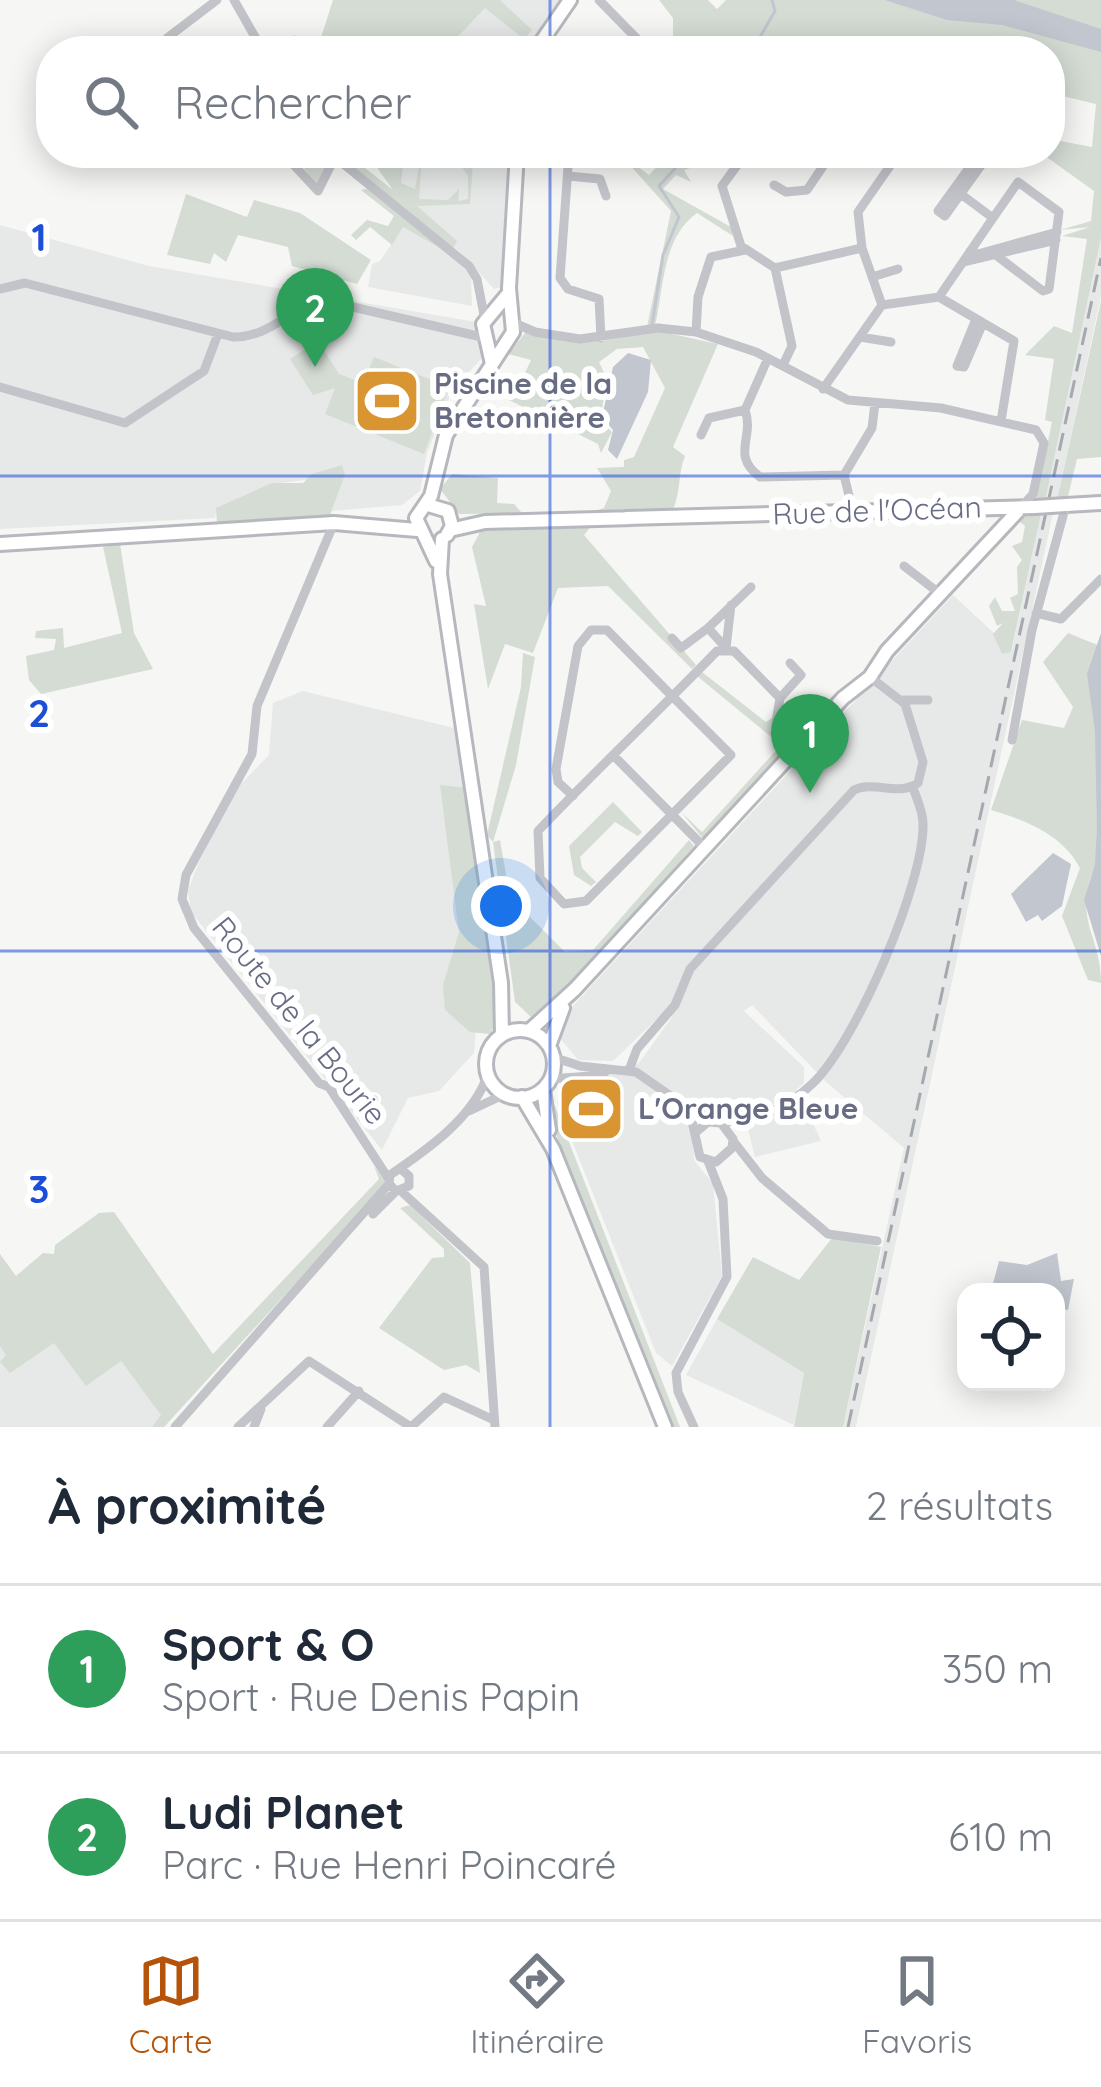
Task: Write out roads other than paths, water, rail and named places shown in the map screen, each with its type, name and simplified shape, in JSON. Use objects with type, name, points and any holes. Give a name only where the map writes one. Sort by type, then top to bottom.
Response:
[{"type":"main road","points":[[545,36],[570,0]]},
{"type":"main road","points":[[516,168],[509,288],[491,365],[446,435],[433,505],[443,531],[440,574],[502,982],[502,1035],[488,1055],[488,1074],[505,1094],[522,1097],[547,1084]]},
{"type":"main road","name":"Rue de l'Océan","points":[[443,531],[485,522],[1018,511],[1034,500],[1101,503]]},
{"type":"main road","points":[[417,524],[433,505]]},
{"type":"main road","points":[[502,1035],[525,1030],[575,989],[842,698],[870,677],[939,593],[1018,511]]},
{"type":"main road","points":[[0,541],[382,524],[417,524],[443,531]]},
{"type":"main road","points":[[502,982],[525,1030],[551,1052]]},
{"type":"main road","points":[[554,1149],[547,1084],[551,1052],[557,1019],[575,989]]},
{"type":"main road","points":[[522,1097],[554,1149],[665,1427]]},
{"type":"street","points":[[170,36],[217,0]]},
{"type":"street","points":[[234,0],[255,36]]},
{"type":"street","points":[[599,0],[634,36]]},
{"type":"street","points":[[297,168],[318,191],[328,168]]},
{"type":"street","points":[[349,168],[469,266],[498,325]]},
{"type":"street","points":[[568,168],[560,278],[568,289],[599,299],[601,338]]},
{"type":"street","points":[[735,168],[722,186],[745,250],[775,268],[862,248]]},
{"type":"street","points":[[774,185],[786,192],[808,190],[822,168]]},
{"type":"street","points":[[882,305],[862,248],[860,204],[887,168]]},
{"type":"street","points":[[958,191],[971,168]]},
{"type":"street","points":[[958,191],[977,168]]},
{"type":"street","points":[[568,176],[600,179],[606,196]]},
{"type":"street","points":[[939,297],[1022,182],[1057,207],[1049,290],[1042,291],[998,256]]},
{"type":"street","points":[[958,191],[993,218]]},
{"type":"street","points":[[970,251],[978,254],[1056,236]]},
{"type":"street","points":[[963,262],[998,256],[1056,236]]},
{"type":"street","points":[[696,332],[698,297],[711,257],[745,250]]},
{"type":"street","points":[[775,268],[792,346],[783,365]]},
{"type":"street","points":[[872,277],[898,269]]},
{"type":"street","points":[[0,289],[25,283],[245,338],[265,332],[310,304],[327,301],[464,335],[498,325],[601,338],[658,328],[696,332],[768,358],[823,389],[875,403],[941,408],[1036,430],[1042,437],[1034,500]]},
{"type":"street","points":[[823,389],[882,305],[939,297],[1014,341],[1001,421]]},
{"type":"street","points":[[0,387],[125,423],[204,371],[218,334]]},
{"type":"street","points":[[860,337],[891,342]]},
{"type":"street","points":[[768,358],[745,410],[750,423],[742,451],[753,473],[790,479],[844,476]]},
{"type":"street","points":[[861,512],[851,504],[844,476],[872,428],[875,403]]},
{"type":"street","points":[[701,435],[709,418],[745,410]]},
{"type":"street","points":[[1012,740],[1036,613],[1066,505]]},
{"type":"street","name":"Route de la Bourie","points":[[334,526],[257,706],[254,747],[186,875],[182,899],[194,928],[319,1083],[329,1088],[399,1181]]},
{"type":"street","points":[[904,566],[939,593]]},
{"type":"street","points":[[1036,613],[1061,619],[1101,579]]},
{"type":"street","points":[[672,638],[681,647],[752,587]]},
{"type":"street","points":[[731,605],[726,648],[538,832],[540,878],[569,906],[586,901],[744,743]]},
{"type":"street","points":[[708,628],[780,698]]},
{"type":"street","points":[[573,796],[558,782],[556,769],[578,646],[586,633],[608,630],[731,755]]},
{"type":"street","points":[[790,663],[802,675],[780,698],[776,722],[800,744]]},
{"type":"street","points":[[870,677],[903,700],[928,700]]},
{"type":"street","points":[[694,1427],[678,1391],[676,1373],[727,1277],[719,1185],[726,1157],[733,1140],[756,1118],[802,1093],[841,1050],[915,877],[924,821],[913,788],[923,762],[903,700]]},
{"type":"street","points":[[614,756],[705,848]]},
{"type":"street","points":[[629,1070],[637,1049],[677,1001],[690,969],[854,790],[913,788]]},
{"type":"street","points":[[551,1052],[614,1071]]},
{"type":"street","points":[[547,1084],[629,1070],[648,1078],[708,1122],[756,1118]]},
{"type":"street","points":[[460,1118],[488,1074]]},
{"type":"street","points":[[175,1427],[448,1128],[505,1094]]},
{"type":"street","points":[[690,1112],[696,1132],[693,1147],[708,1161],[719,1185]]},
{"type":"street","points":[[696,1132],[708,1122]]},
{"type":"street","points":[[721,1123],[762,1178],[828,1234],[877,1241]]},
{"type":"street","points":[[708,1161],[748,1159]]},
{"type":"street","points":[[301,1351],[308,1361],[412,1427],[444,1396],[495,1424],[487,1274],[476,1254],[399,1181]]},
{"type":"street","points":[[238,1427],[308,1361]]},
{"type":"street","points":[[327,1427],[359,1391]]},
{"type":"street","points":[[254,1427],[261,1409]]},
{"type":"waterway","points":[[761,36],[775,11],[772,0]]},
{"type":"waterway","points":[[652,325],[663,255],[679,217],[659,186],[675,168]]},
{"type":"waterway","points":[[179,526],[201,525]]},
{"type":"railway","points":[[848,1427],[1101,258]]},
{"type":"place","name":"Ludi Planet","points":[[315,367]]},
{"type":"place","name":"Piscine de la Bretonnière","points":[[387,401]]},
{"type":"place","name":"Sport & O","points":[[810,793]]},
{"type":"place","name":"L'Orange Bleue","points":[[591,1109]]}]
